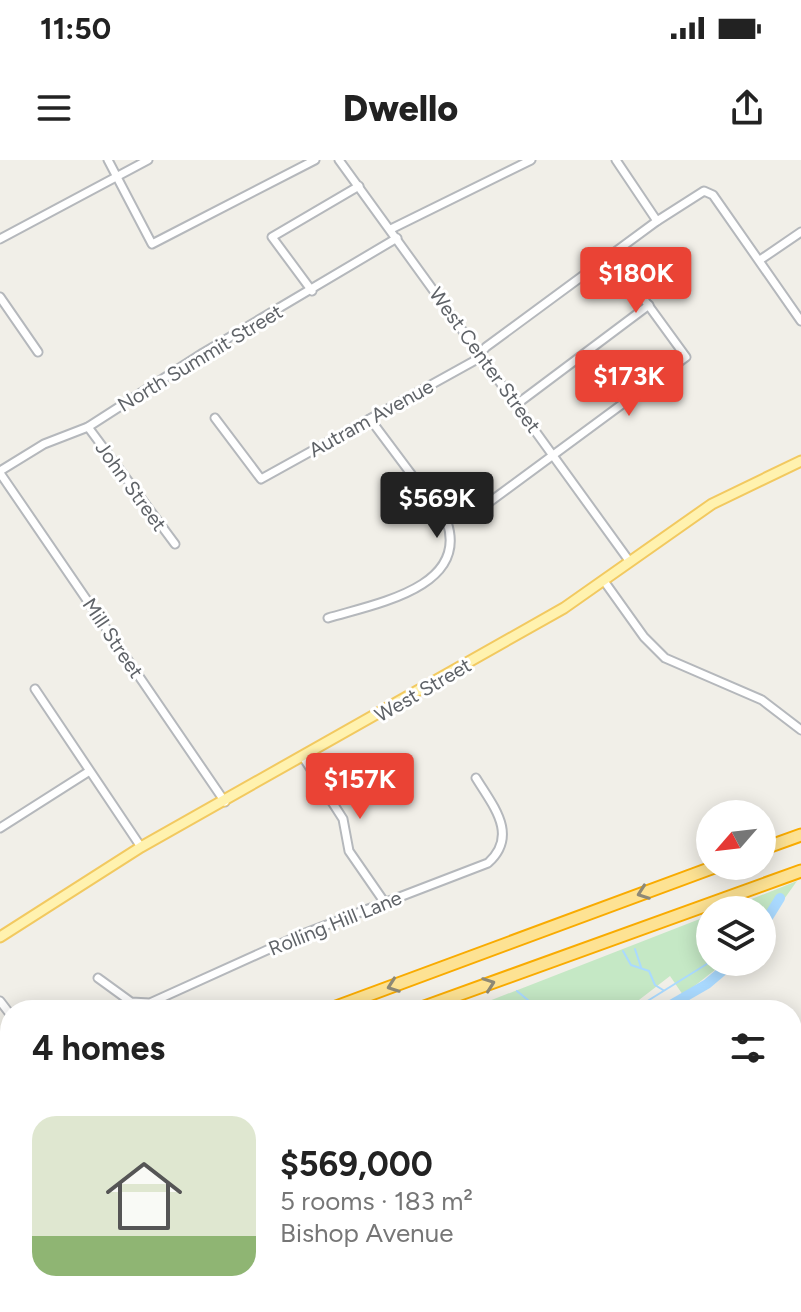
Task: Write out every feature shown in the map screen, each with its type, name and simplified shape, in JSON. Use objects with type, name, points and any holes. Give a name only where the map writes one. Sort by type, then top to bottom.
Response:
[{"type":"highway","points":[[776,844],[801,835]]},
{"type":"highway","points":[[444,1000],[801,871]]},
{"type":"highway","points":[[355,1000],[696,874]]},
{"type":"main road","name":"West Street","points":[[0,937],[141,847],[519,634],[604,581],[712,504],[801,461]]},
{"type":"street","points":[[108,160],[152,244],[315,160]]},
{"type":"street","points":[[0,239],[148,160]]},
{"type":"street","name":"West Center Street","points":[[339,160],[630,562]]},
{"type":"street","points":[[391,229],[531,160]]},
{"type":"street","points":[[616,160],[657,221]]},
{"type":"street","points":[[312,291],[272,237],[359,186]]},
{"type":"street","name":"Autram Avenue","points":[[215,418],[261,479],[474,361],[479,353],[611,254],[704,191],[713,195],[760,260]]},
{"type":"street","points":[[801,232],[760,260],[801,321]]},
{"type":"street","name":"North Summit Street","points":[[0,472],[44,444],[88,427],[203,353],[397,238]]},
{"type":"street","points":[[480,509],[686,357],[611,254]]},
{"type":"street","points":[[0,297],[38,352]]},
{"type":"street","points":[[517,404],[649,305]]},
{"type":"street","points":[[328,618],[393,599],[436,574],[450,554],[453,540],[447,522],[370,419]]},
{"type":"street","name":"John Street","points":[[88,427],[175,544]]},
{"type":"street","name":"Mill Street","points":[[0,472],[225,802]]},
{"type":"street","points":[[604,581],[644,637],[665,658],[762,700],[801,730]]},
{"type":"street","points":[[35,689],[141,847]]},
{"type":"street","points":[[303,757],[343,819],[349,851],[385,903]]},
{"type":"street","points":[[0,828],[88,772]]},
{"type":"street","name":"Rolling Hill Lane","points":[[157,1000],[298,936],[481,867],[495,857],[502,842],[502,823],[476,778]]},
{"type":"street","name":"Rolling Hill Lane","points":[[98,978],[128,1000]]},
{"type":"green space","points":[[797,881],[776,910],[776,896],[759,896]]},
{"type":"green space","points":[[696,920],[696,976],[707,976],[683,995],[670,976],[639,1000],[492,1000]]},
{"type":"waterway","points":[[776,904],[780,898]]},
{"type":"waterway","points":[[635,949],[641,967]]},
{"type":"waterway","points":[[623,951],[631,965],[649,971],[655,985],[663,990]]},
{"type":"waterway","points":[[649,1000],[696,971]]},
{"type":"waterway","points":[[679,1000],[716,976]]},
{"type":"waterway","points":[[517,991],[528,1000]]}]
